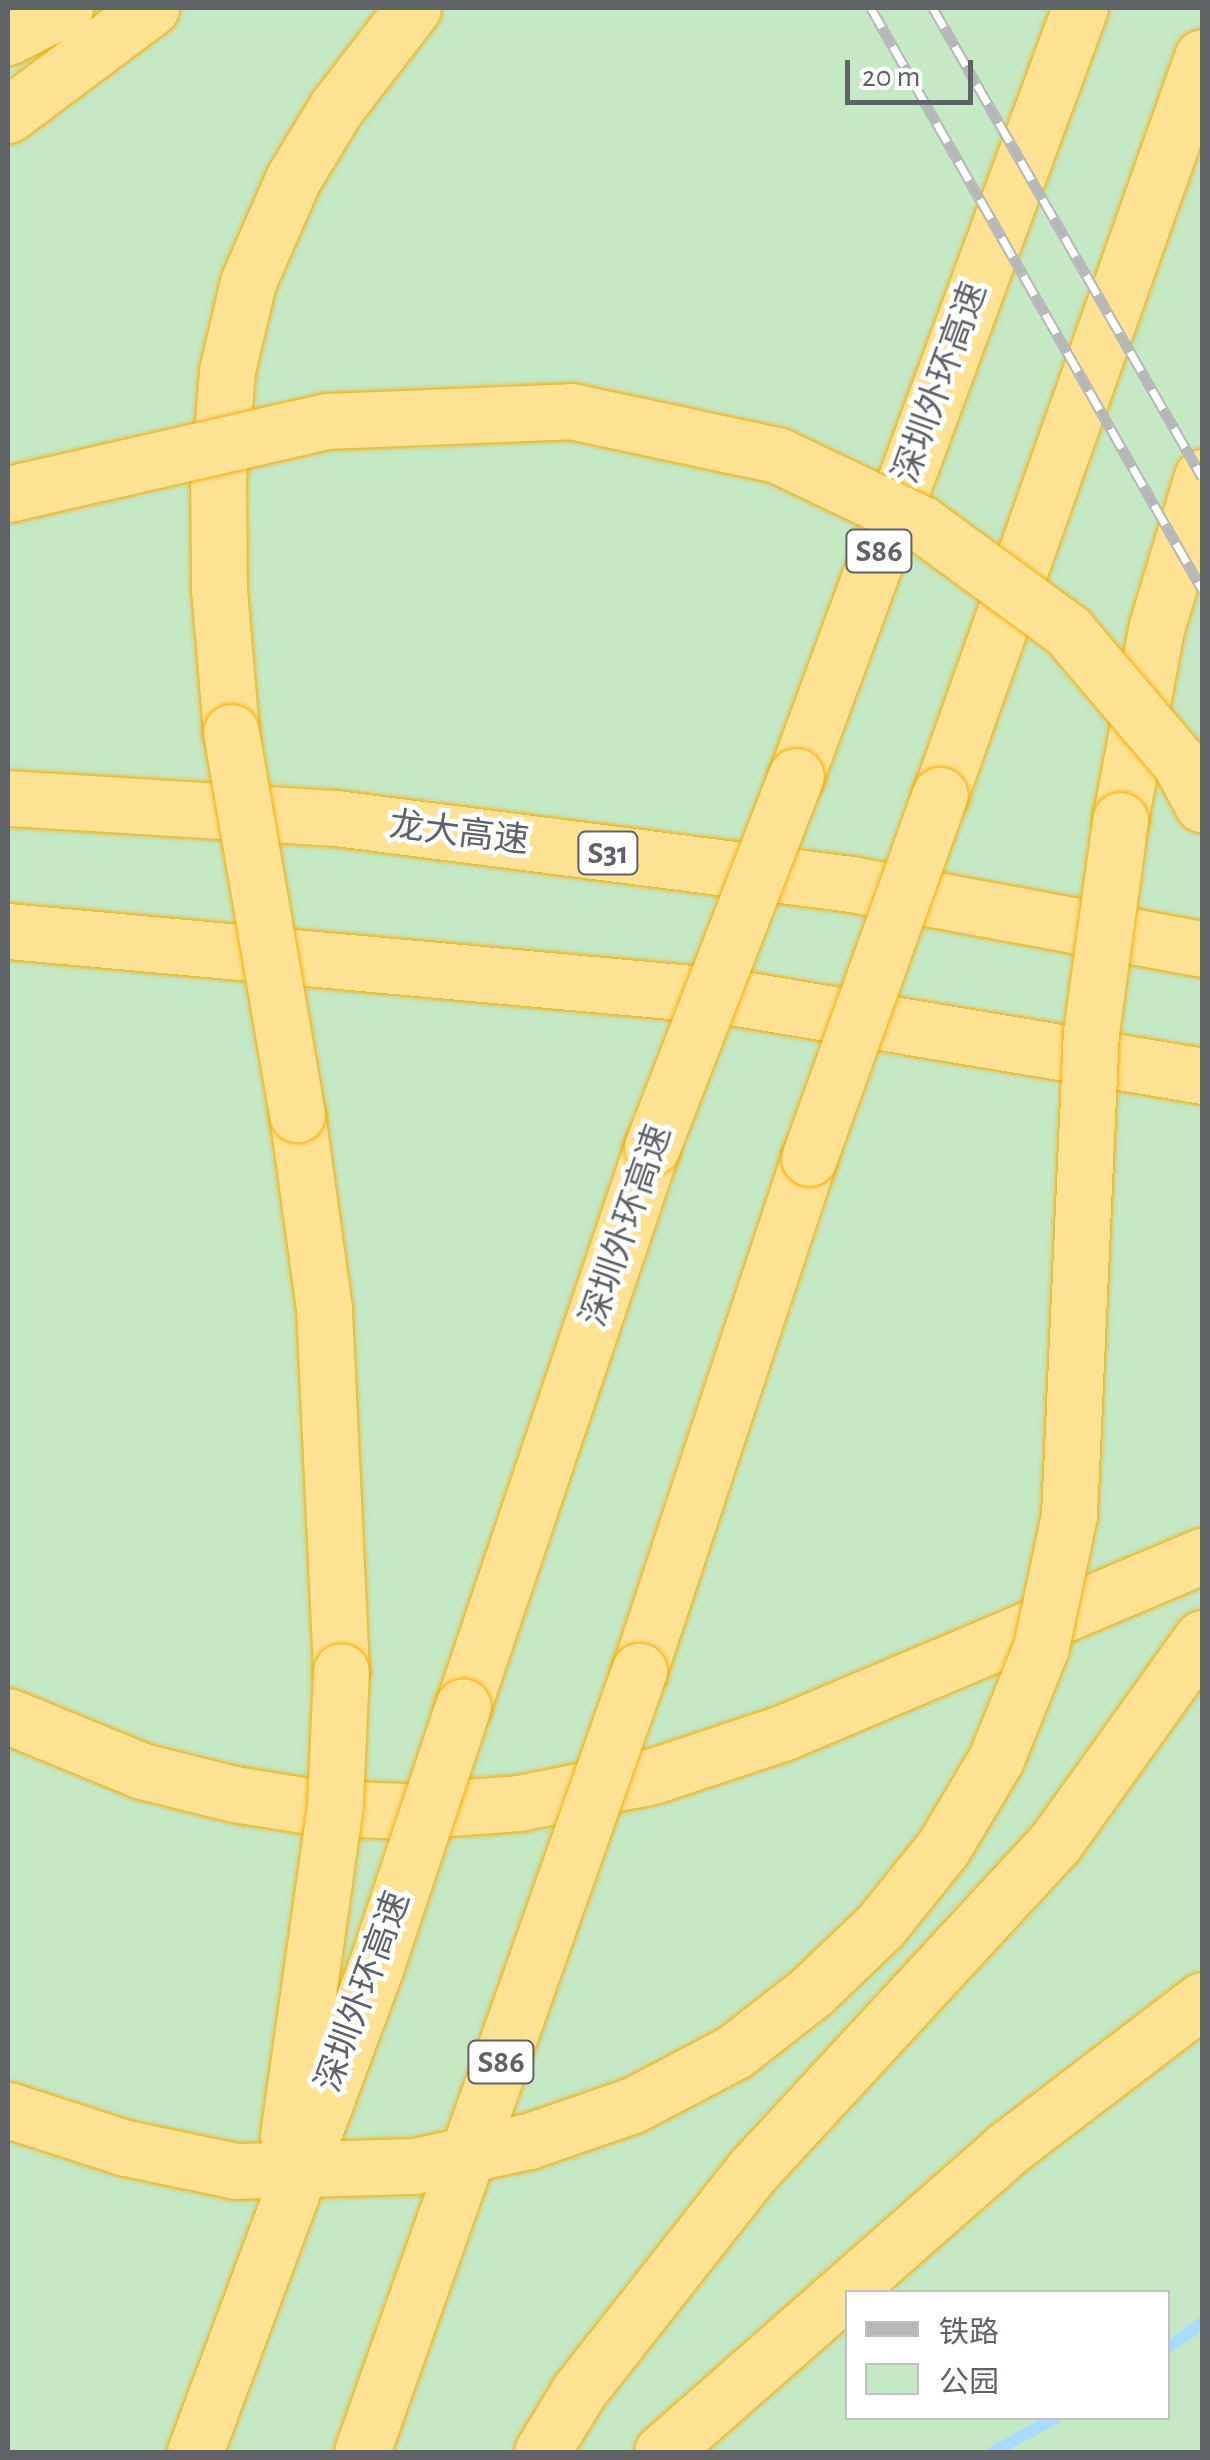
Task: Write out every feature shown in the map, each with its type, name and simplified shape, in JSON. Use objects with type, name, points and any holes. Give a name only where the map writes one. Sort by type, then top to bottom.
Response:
[{"type":"highway","points":[[8,36],[65,8]]},
{"type":"highway","points":[[8,114],[151,8]]},
{"type":"highway","points":[[266,2258],[319,1926],[341,1671],[324,1309],[298,1114],[232,732],[218,479],[228,370],[248,282],[293,179],[336,108],[413,8]]},
{"type":"highway","name":"深圳外环高速","points":[[195,2452],[375,1969],[652,1147],[796,776],[1080,8]]},
{"type":"highway","name":"S86","points":[[362,2452],[639,1671],[809,1158],[1202,57]]},
{"type":"highway","points":[[8,494],[346,420],[571,411],[777,455],[922,524],[1068,631],[1180,763],[1202,804]]},
{"type":"highway","points":[[8,2110],[126,2148],[236,2171],[414,2166],[529,2141],[633,2105],[734,2052],[812,1991],[881,1925],[943,1848],[996,1759],[1042,1647],[1069,1515],[1091,1033],[1120,820],[1156,629],[1202,477]]},
{"type":"highway","name":"龙大高速","points":[[8,798],[336,818],[852,884],[1202,949]]},
{"type":"highway","points":[[8,931],[725,996],[1202,1076]]},
{"type":"highway","points":[[8,1716],[142,1771],[234,1794],[393,1810],[519,1803],[652,1776],[785,1732],[1202,1556]]},
{"type":"highway","points":[[542,2452],[579,2391],[754,2169],[1055,1842],[1202,1638]]},
{"type":"highway","points":[[662,2452],[719,2396],[1008,2148],[1202,2000]]},
{"type":"green space","points":[[8,8],[1202,8],[1202,2452],[8,2452]]},
{"type":"waterway","points":[[1170,2347],[1202,2323]]},
{"type":"waterway","points":[[993,2452],[1051,2420]]},
{"type":"railway","points":[[871,8],[1202,589]]},
{"type":"railway","points":[[933,8],[1202,477]]}]
